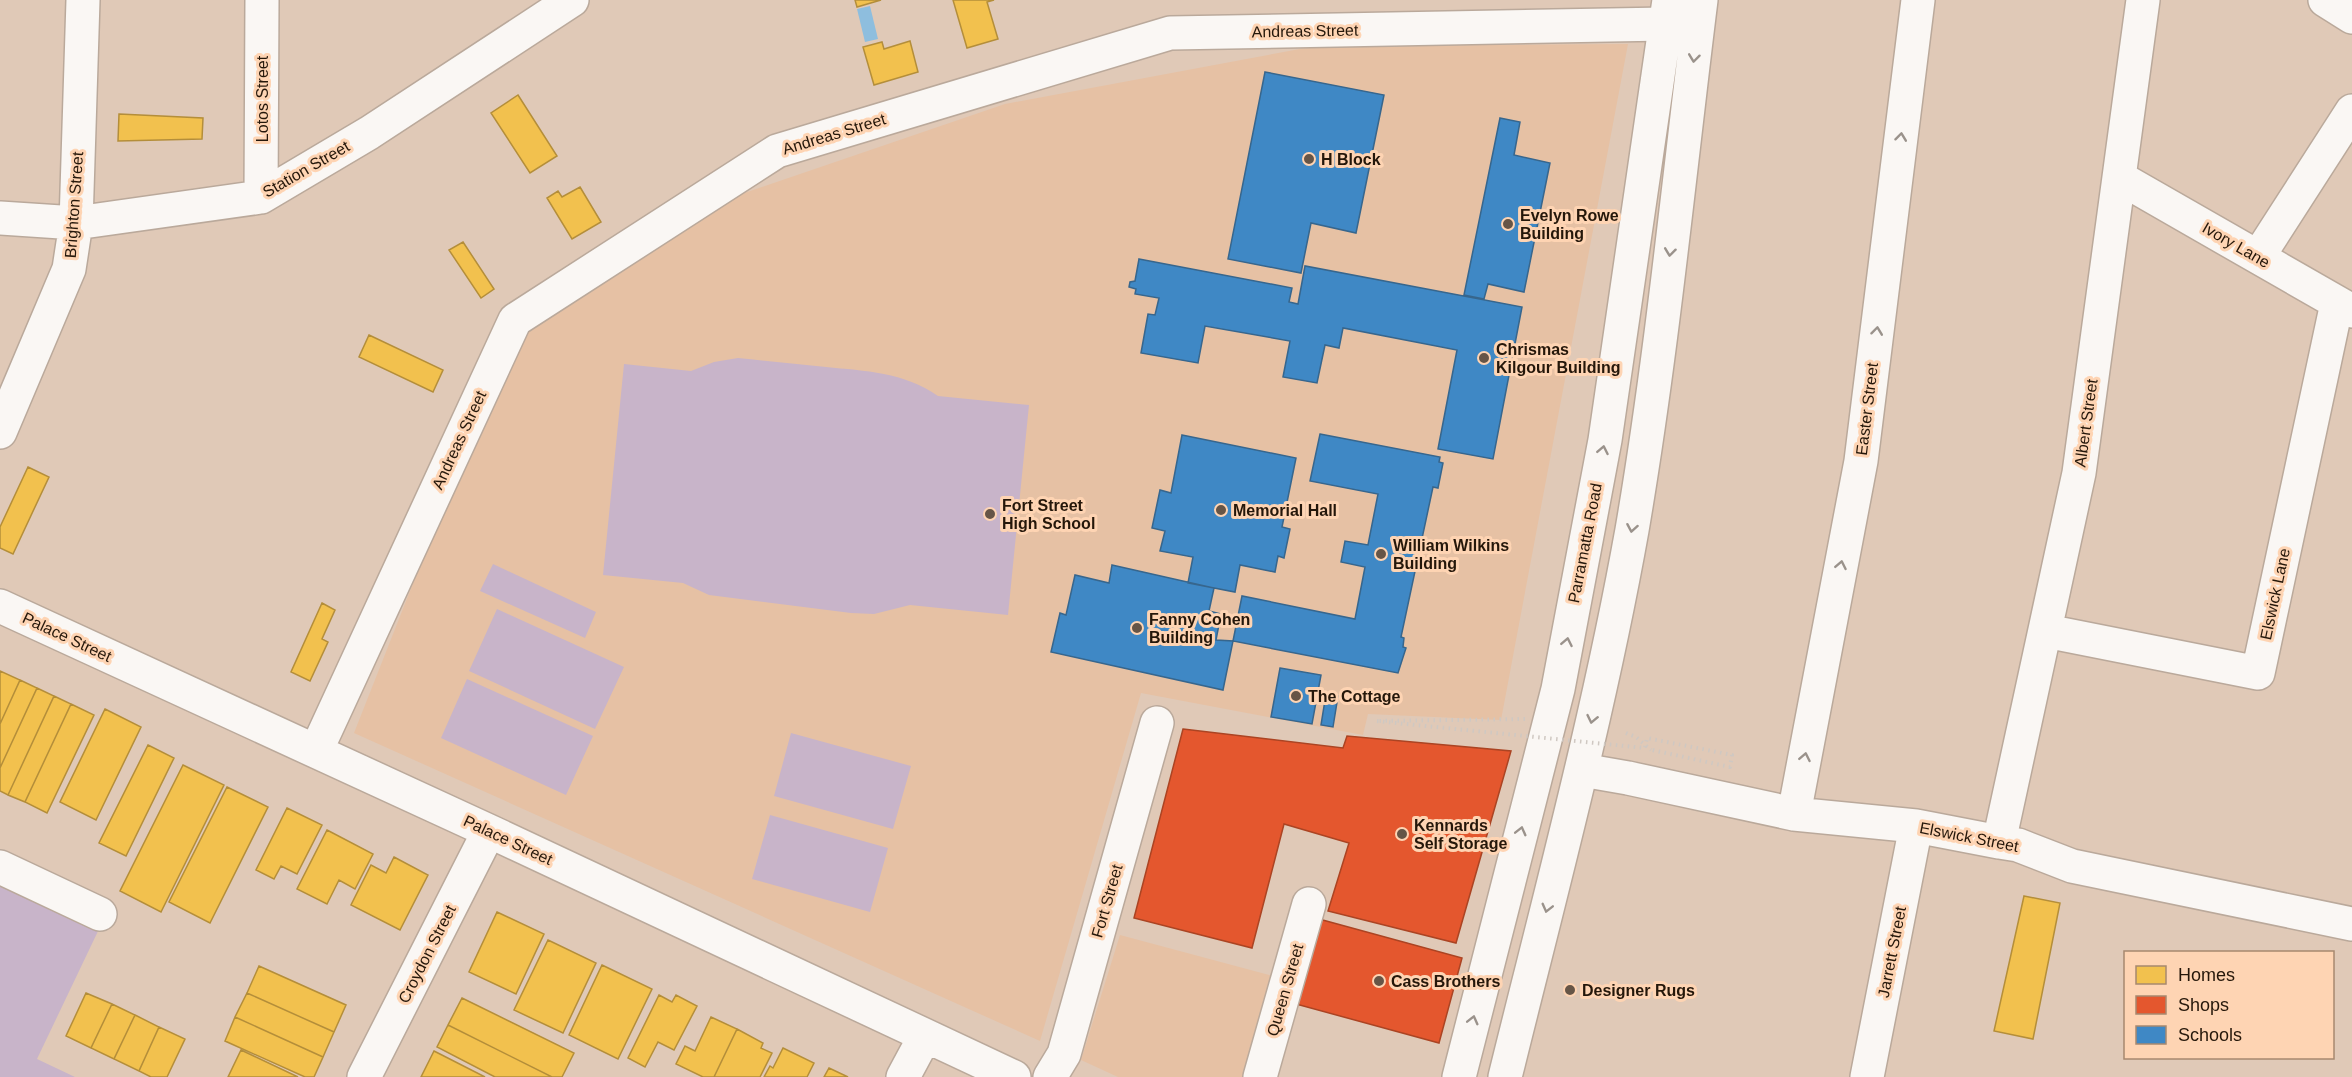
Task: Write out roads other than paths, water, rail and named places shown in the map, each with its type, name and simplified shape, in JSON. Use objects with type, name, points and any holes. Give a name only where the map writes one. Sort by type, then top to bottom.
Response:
[{"type":"main road","name":"Brighton Street","points":[[0,432],[69,269],[76,223],[83,0]]},
{"type":"main road","name":"Lotos Street","points":[[261,197],[262,0]]},
{"type":"main road","name":"Station Street","points":[[0,218],[76,223],[261,197],[369,133],[572,0]]},
{"type":"main road","points":[[1505,1077],[1581,770],[1633,519],[1655,371],[1701,0]]},
{"type":"main road","name":"Easter Street","points":[[1794,814],[1861,461],[1918,0]]},
{"type":"main road","name":"Albert Street","points":[[1999,842],[2079,473],[2143,0]]},
{"type":"main road","points":[[2325,0],[2352,17]]},
{"type":"main road","name":"Andreas Street","points":[[316,752],[515,320],[777,151],[1170,33],[1667,12]]},
{"type":"main road","name":"Parramatta Road","points":[[1459,1077],[1558,689],[1605,440],[1667,12]]},
{"type":"main road","points":[[2258,257],[2352,111]]},
{"type":"main road","name":"Ivory Lane","points":[[2120,178],[2344,307]]},
{"type":"main road","name":"Elswick Lane","points":[[2046,631],[2258,673],[2344,307]]},
{"type":"main road","name":"Palace Street","points":[[0,606],[489,831],[1014,1077]]},
{"type":"main road","name":"Fort Street","points":[[1050,1077],[1064,1054],[1157,723]]},
{"type":"main road","name":"Elswick Street","points":[[1581,770],[1794,814],[1916,826],[1999,842],[2018,846],[2072,867],[2352,924]]},
{"type":"main road","name":"Jarrett Street","points":[[1867,1077],[1916,826]]},
{"type":"main road","name":"Croydon Street","points":[[364,1077],[489,831]]},
{"type":"main road","points":[[0,867],[100,914]]},
{"type":"main road","name":"Queen Street","points":[[1260,1077],[1309,904]]},
{"type":"main road","points":[[903,1077],[925,1036]]},
{"type":"water","points":[[870,6],[878,39],[865,42],[857,9]]},
{"type":"place","name":"H Block","points":[[1309,159]]},
{"type":"place","name":"Evelyn Rowe Building","points":[[1508,224]]},
{"type":"place","name":"Chrismas Kilgour Building","points":[[1484,358]]},
{"type":"place","name":"Memorial Hall","points":[[1221,510]]},
{"type":"place","name":"Fort Street High School","points":[[990,514]]},
{"type":"place","name":"William Wilkins Building","points":[[1381,554]]},
{"type":"place","name":"Fanny Cohen Building","points":[[1137,628]]},
{"type":"place","name":"The Cottage","points":[[1296,696]]},
{"type":"place","name":"Kennards Self Storage","points":[[1402,834]]},
{"type":"place","name":"Cass Brothers","points":[[1379,981]]},
{"type":"place","name":"Designer Rugs","points":[[1570,990]]}]
